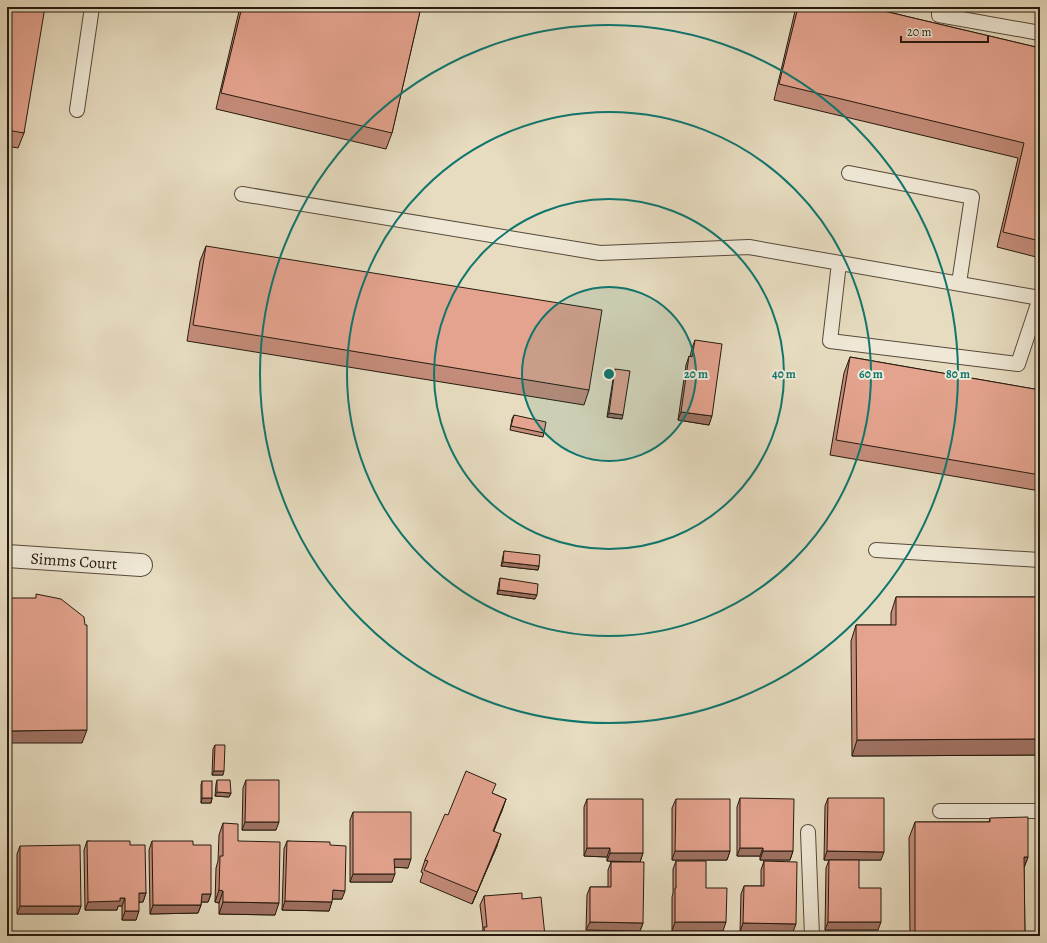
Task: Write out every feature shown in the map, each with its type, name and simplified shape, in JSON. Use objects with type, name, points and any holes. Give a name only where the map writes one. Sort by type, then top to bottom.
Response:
[{"type":"street","name":"Simms Court","points":[[7,556],[141,565]]},
{"type":"lane","points":[[77,110],[92,7]]},
{"type":"lane","points":[[939,7],[939,15],[1040,33]]},
{"type":"lane","points":[[849,173],[972,198],[959,283]]},
{"type":"lane","points":[[242,194],[600,253],[748,246],[1040,298],[1018,364],[830,341],[839,263]]},
{"type":"lane","points":[[876,550],[1040,560]]},
{"type":"lane","points":[[940,811],[1040,811]]},
{"type":"lane","points":[[808,832],[812,936]]},
{"type":"building","points":[[7,7],[45,7],[24,133],[7,130]]},
{"type":"building","points":[[242,7],[421,7],[392,133],[221,93]]},
{"type":"building","points":[[798,7],[867,7],[1040,48],[1040,241],[1003,232],[1024,143],[779,84]]},
{"type":"building","points":[[206,246],[602,310],[589,390],[193,325]]},
{"type":"building","points":[[695,340],[722,344],[712,416],[681,412],[689,356],[692,357]]},
{"type":"building","points":[[850,357],[1040,390],[1040,475],[836,440]]},
{"type":"building","points":[[615,369],[630,371],[623,415],[609,413]]},
{"type":"building","points":[[514,415],[546,422],[544,433],[511,426]]},
{"type":"building","points":[[504,551],[540,555],[539,566],[503,562]]},
{"type":"building","points":[[500,578],[538,584],[537,595],[499,590]]},
{"type":"building","points":[[36,594],[61,599],[84,617],[85,625],[87,625],[87,730],[7,731],[7,598],[36,598]]},
{"type":"building","points":[[896,597],[1040,597],[1040,739],[857,740],[856,625],[896,625]]},
{"type":"building","points":[[215,745],[225,745],[224,771],[214,771]]},
{"type":"building","points":[[466,771],[496,784],[492,793],[506,799],[493,831],[501,834],[477,892],[424,870],[428,861],[425,860],[445,814],[448,815]]},
{"type":"building","points":[[217,780],[230,780],[231,793],[217,792]]},
{"type":"building","points":[[246,780],[279,780],[279,822],[245,822]]},
{"type":"building","points":[[202,781],[212,781],[212,798],[202,798]]},
{"type":"building","points":[[740,798],[794,799],[793,851],[763,851],[763,848],[740,848]]},
{"type":"building","points":[[828,798],[884,798],[884,852],[827,851]]},
{"type":"building","points":[[587,799],[643,799],[643,853],[610,853],[610,848],[587,848]]},
{"type":"building","points":[[676,799],[730,799],[730,851],[675,851]]},
{"type":"building","points":[[353,812],[411,812],[411,859],[394,859],[395,874],[353,874]]},
{"type":"building","points":[[1028,817],[1028,857],[1024,857],[1025,936],[915,936],[915,822],[990,822],[990,818]]},
{"type":"building","points":[[223,823],[238,824],[238,841],[280,842],[279,903],[223,902],[223,891],[219,890],[220,856],[223,856]]},
{"type":"building","points":[[87,841],[130,841],[130,845],[145,845],[146,893],[139,893],[139,911],[125,911],[125,898],[120,898],[120,901],[88,902]]},
{"type":"building","points":[[152,841],[193,841],[193,845],[211,845],[211,894],[202,894],[201,905],[153,905]]},
{"type":"building","points":[[287,841],[330,842],[330,845],[346,846],[345,891],[333,890],[332,902],[285,901]]},
{"type":"building","points":[[80,845],[81,906],[20,906],[20,846]]},
{"type":"building","points":[[7,847],[11,847],[11,893],[7,893]]},
{"type":"building","points":[[829,860],[859,860],[859,888],[881,888],[881,922],[828,922]]},
{"type":"building","points":[[676,861],[706,861],[706,888],[727,888],[726,922],[675,922]]},
{"type":"building","points":[[764,861],[797,862],[796,924],[743,923],[744,886],[764,886]]},
{"type":"building","points":[[611,862],[644,862],[643,923],[590,922],[590,887],[611,887]]},
{"type":"building","points":[[522,893],[522,899],[541,897],[545,936],[485,936],[484,927],[487,927],[484,896]]}]
